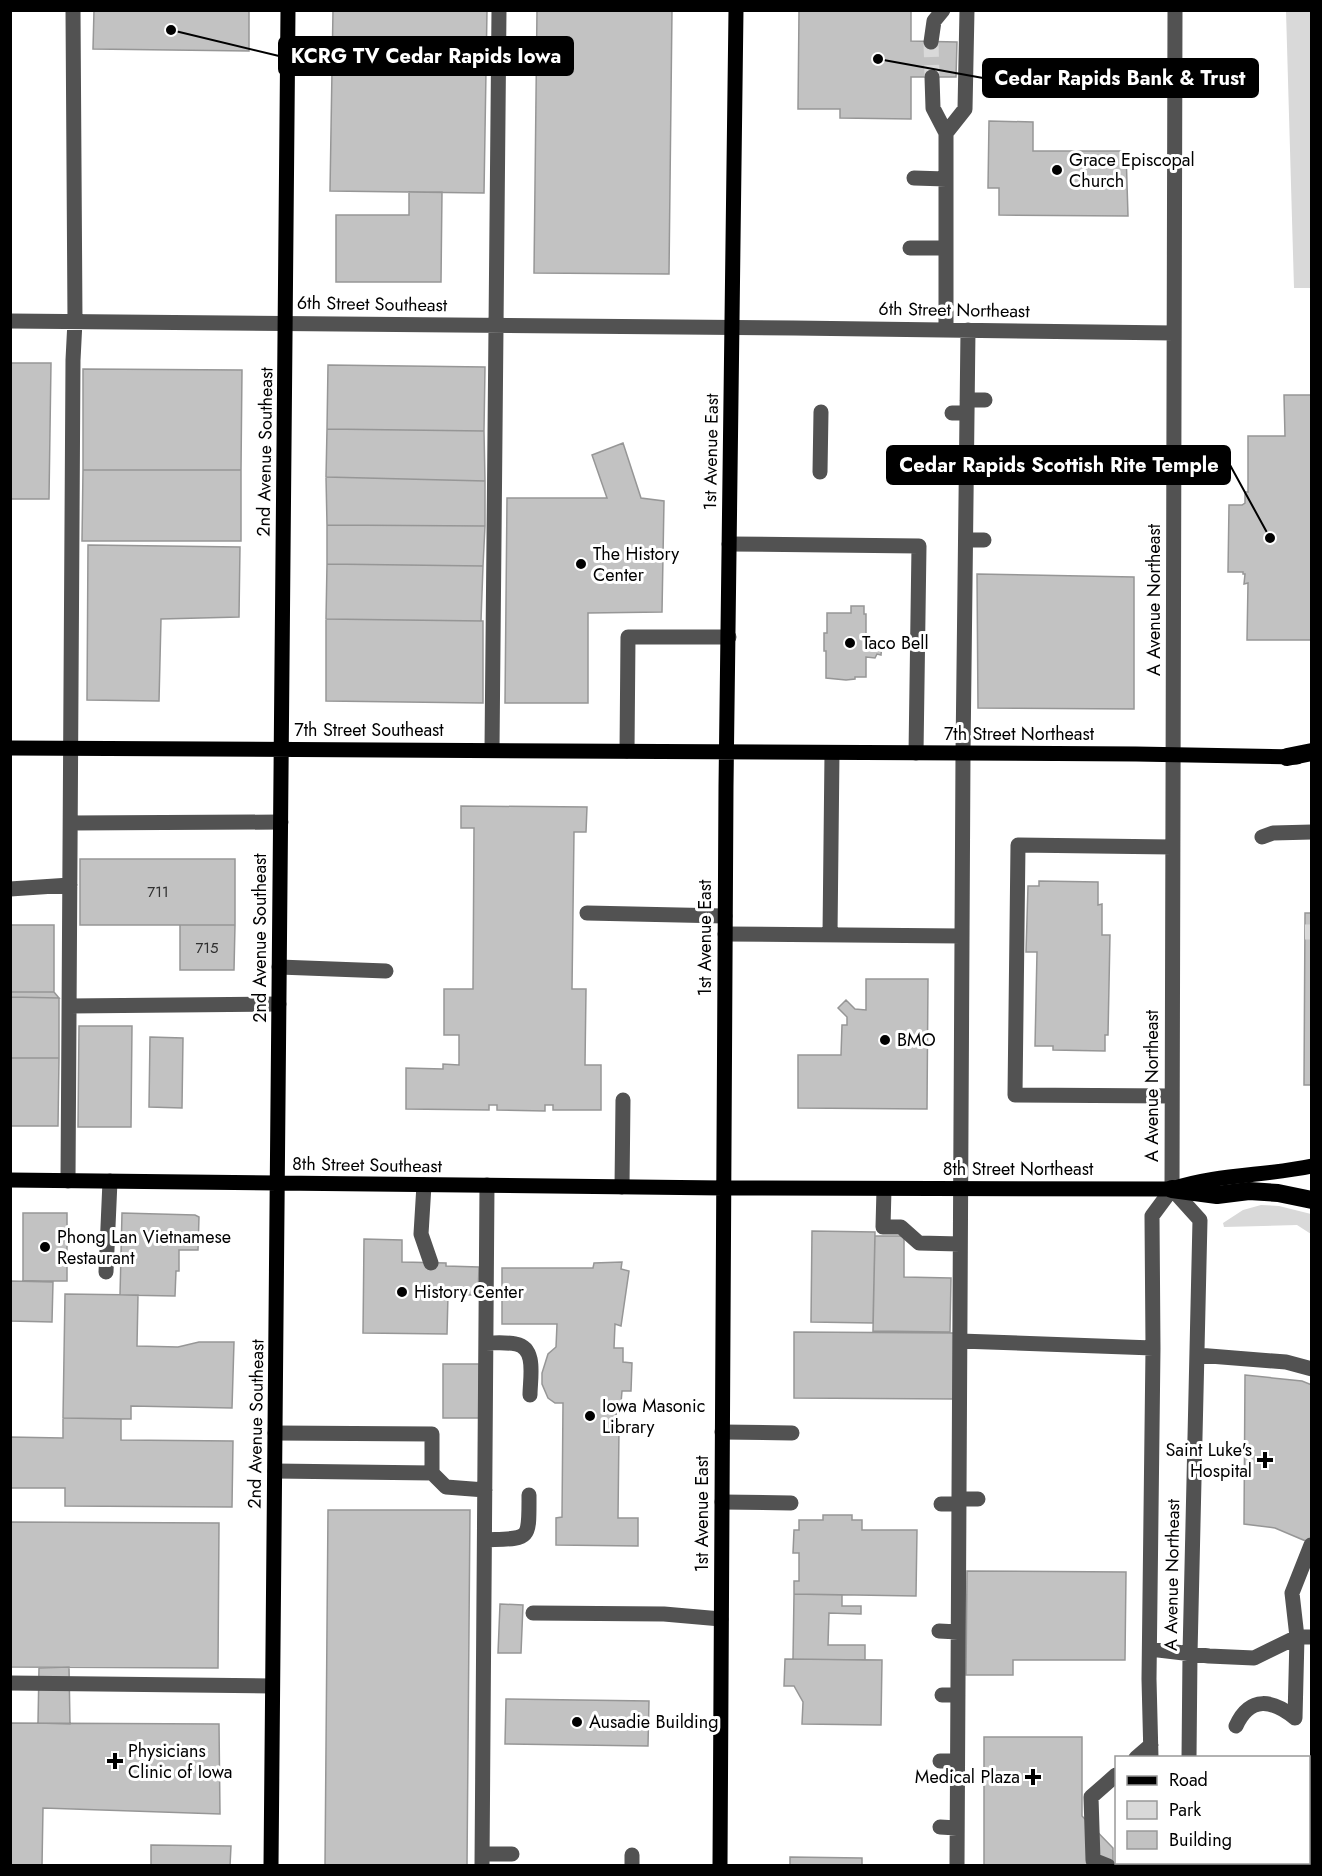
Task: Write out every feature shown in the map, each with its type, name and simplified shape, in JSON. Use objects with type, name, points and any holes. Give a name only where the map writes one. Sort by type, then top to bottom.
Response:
[{"type":"highway","points":[[1287,757],[1311,752]]},
{"type":"highway","points":[[1172,1189],[1217,1195],[1250,1191],[1278,1193],[1311,1200]]},
{"type":"main road","name":"2nd Avenue Southeast","points":[[271,1866],[288,10]]},
{"type":"main road","name":"1st Avenue East","points":[[720,1866],[726,753],[736,10]]},
{"type":"main road","name":"7th Street Southeast","points":[[10,748],[726,753]]},
{"type":"main road","name":"7th Street Northeast","points":[[726,753],[1173,755],[1311,758]]},
{"type":"main road","name":"8th Street Northeast","points":[[723,1188],[1172,1189],[1203,1180],[1269,1174],[1311,1166]]},
{"type":"main road","name":"8th Street Southeast","points":[[10,1180],[723,1188]]},
{"type":"street","points":[[68,1181],[75,321],[74,10]]},
{"type":"street","points":[[492,750],[499,10]]},
{"type":"street","points":[[931,42],[934,21],[943,10]]},
{"type":"street","points":[[946,133],[965,109],[967,10]]},
{"type":"street","name":"A Avenue Northeast","points":[[1151,1751],[1152,1216],[1172,1189],[1175,10]]},
{"type":"street","points":[[933,77],[933,108],[946,133],[946,330]]},
{"type":"street","points":[[914,178],[946,179]]},
{"type":"street","points":[[910,248],[946,248]]},
{"type":"street","name":"6th Street Southeast","points":[[10,321],[732,327]]},
{"type":"street","name":"6th Street Northeast","points":[[732,327],[1174,333]]},
{"type":"street","points":[[957,1866],[958,1632],[965,1552],[959,1502],[959,1436],[966,540],[966,473],[962,409],[968,330]]},
{"type":"street","points":[[962,409],[985,400]]},
{"type":"street","points":[[820,472],[821,412]]},
{"type":"street","points":[[950,474],[985,471]]},
{"type":"street","points":[[966,540],[984,540]]},
{"type":"street","points":[[729,544],[919,546],[916,753]]},
{"type":"street","points":[[627,751],[628,637],[729,637]]},
{"type":"street","points":[[830,935],[831,753]]},
{"type":"street","points":[[71,823],[280,822]]},
{"type":"street","points":[[1262,837],[1273,833],[1311,832]]},
{"type":"street","points":[[1172,847],[1018,845],[1015,1095],[1172,1096]]},
{"type":"street","points":[[10,889],[70,885]]},
{"type":"street","points":[[587,913],[725,916]]},
{"type":"street","points":[[725,934],[962,936]]},
{"type":"street","points":[[279,967],[386,971]]},
{"type":"street","points":[[69,1006],[279,1004]]},
{"type":"street","points":[[622,1187],[623,1100]]},
{"type":"street","points":[[106,1272],[110,1181]]},
{"type":"street","points":[[424,1185],[421,1234],[431,1263]]},
{"type":"street","points":[[487,1185],[483,1860],[512,1854]]},
{"type":"street","points":[[884,1189],[883,1227],[901,1227],[919,1243],[960,1244]]},
{"type":"street","name":"A Avenue Northeast","points":[[1172,1189],[1200,1220],[1189,1756]]},
{"type":"street","points":[[960,1341],[1153,1348]]},
{"type":"street","points":[[486,1343],[517,1344],[527,1349],[530,1356],[530,1395]]},
{"type":"street","points":[[1197,1355],[1286,1362],[1311,1369]]},
{"type":"street","points":[[722,1432],[792,1433]]},
{"type":"street","points":[[275,1433],[432,1434],[432,1473]]},
{"type":"street","points":[[943,1436],[959,1436]]},
{"type":"street","points":[[275,1471],[432,1473],[446,1487],[485,1490]]},
{"type":"street","points":[[485,1540],[519,1539],[527,1532],[529,1495]]},
{"type":"street","points":[[941,1504],[978,1499]]},
{"type":"street","points":[[722,1502],[791,1503]]},
{"type":"street","points":[[1236,1726],[1242,1713],[1253,1706],[1265,1703],[1281,1707],[1296,1718],[1304,1637],[1292,1593],[1311,1545]]},
{"type":"street","points":[[533,1613],[664,1614],[722,1619]]},
{"type":"street","points":[[939,1631],[958,1632]]},
{"type":"street","points":[[1150,1649],[1254,1658],[1304,1637]]},
{"type":"street","points":[[10,1683],[272,1686]]},
{"type":"street","points":[[942,1695],[958,1695]]},
{"type":"street","points":[[940,1761],[957,1761]]},
{"type":"street","points":[[1108,1866],[1093,1860],[1090,1797],[1115,1776]]},
{"type":"street","points":[[940,1827],[957,1828]]},
{"type":"green space","points":[[1286,11],[1311,11],[1311,288],[1294,288]]},
{"type":"green space","points":[[1261,1205],[1279,1206],[1311,1214],[1311,1234],[1297,1225],[1224,1227],[1223,1223],[1243,1210]]},
{"type":"building","points":[[94,10],[249,10],[249,51],[93,49]]},
{"type":"building","points":[[333,10],[487,10],[484,193],[330,191]]},
{"type":"building","points":[[537,10],[672,10],[669,274],[534,273]]},
{"type":"building","points":[[794,10],[911,10],[911,41],[957,42],[956,77],[911,77],[911,119],[840,118],[840,109],[798,109],[799,11]]},
{"type":"building","name":"Grace Episcopal Church","points":[[989,121],[1033,122],[1033,151],[1126,151],[1128,216],[999,215],[999,188],[988,188]]},
{"type":"building","points":[[409,192],[442,192],[441,282],[336,282],[336,215],[409,215]]},
{"type":"building","points":[[10,363],[51,363],[49,499],[10,499]]},
{"type":"building","points":[[328,365],[485,367],[484,431],[327,429]]},
{"type":"building","points":[[83,369],[242,370],[241,470],[83,470]]},
{"type":"building","points":[[1284,395],[1312,395],[1312,640],[1247,640],[1248,583],[1244,584],[1245,574],[1243,572],[1228,572],[1229,505],[1245,503],[1245,492],[1248,492],[1248,436],[1285,436]]},
{"type":"building","points":[[327,429],[484,431],[485,481],[326,477]]},
{"type":"building","points":[[623,443],[641,498],[664,501],[662,612],[588,613],[588,703],[505,703],[507,498],[607,498],[592,455]]},
{"type":"building","points":[[83,470],[241,470],[241,541],[82,541]]},
{"type":"building","points":[[326,477],[485,481],[485,526],[327,525]]},
{"type":"building","points":[[327,525],[485,526],[483,566],[327,564]]},
{"type":"building","points":[[88,545],[240,547],[239,617],[161,619],[159,701],[87,700]]},
{"type":"building","points":[[327,564],[483,566],[481,621],[326,619]]},
{"type":"building","points":[[977,574],[1134,577],[1134,709],[978,708]]},
{"type":"building","name":"Taco Bell","points":[[851,606],[864,606],[866,641],[876,640],[877,644],[882,644],[881,655],[877,654],[875,658],[866,657],[866,677],[846,680],[826,678],[824,633],[827,633],[827,613],[851,613]]},
{"type":"building","points":[[326,619],[483,621],[483,703],[326,701]]},
{"type":"building","points":[[461,806],[587,807],[586,832],[574,832],[572,989],[586,989],[585,1065],[601,1065],[601,1110],[553,1110],[553,1105],[545,1105],[545,1111],[497,1110],[497,1105],[489,1105],[489,1110],[406,1109],[406,1068],[443,1069],[443,1064],[459,1065],[459,1035],[444,1035],[444,989],[473,989],[474,828],[461,828]]},
{"type":"building","points":[[80,859],[235,859],[235,925],[80,925]]},
{"type":"building","points":[[1039,881],[1098,882],[1098,905],[1102,904],[1102,935],[1110,935],[1108,1035],[1105,1035],[1105,1051],[1053,1050],[1053,1046],[1035,1046],[1037,952],[1026,952],[1028,886],[1039,886]]},
{"type":"building","points":[[1305,913],[1312,913],[1312,1085],[1304,1085]]},
{"type":"building","points":[[10,925],[54,925],[54,992],[10,992]]},
{"type":"building","points":[[180,925],[235,925],[234,970],[180,970]]},
{"type":"building","name":"BMO","points":[[866,979],[928,979],[927,1109],[798,1108],[798,1055],[841,1055],[842,1025],[847,1025],[847,1017],[838,1008],[846,1000],[855,1009],[866,1010]]},
{"type":"building","points":[[10,992],[54,992],[59,998],[10,997]]},
{"type":"building","points":[[10,997],[59,998],[59,1058],[10,1058]]},
{"type":"building","points":[[79,1026],[132,1026],[131,1127],[78,1127]]},
{"type":"building","points":[[150,1037],[183,1038],[182,1108],[149,1107]]},
{"type":"building","points":[[10,1058],[59,1058],[58,1126],[10,1126]]},
{"type":"building","name":"Phong Lan Vietnamese Restaurant","points":[[23,1213],[67,1213],[67,1281],[23,1281]]},
{"type":"building","points":[[122,1213],[199,1217],[198,1250],[179,1250],[179,1271],[176,1271],[175,1296],[120,1295]]},
{"type":"building","points":[[812,1231],[875,1232],[873,1323],[811,1322]]},
{"type":"building","points":[[875,1236],[904,1236],[904,1277],[951,1278],[950,1332],[873,1331]]},
{"type":"building","points":[[364,1239],[402,1240],[402,1262],[446,1263],[446,1266],[479,1267],[478,1295],[448,1295],[447,1334],[363,1333]]},
{"type":"building","name":"Iowa Masonic Library","points":[[622,1262],[621,1269],[629,1271],[621,1326],[615,1324],[614,1348],[623,1348],[623,1362],[632,1363],[631,1391],[622,1391],[621,1403],[617,1403],[615,1429],[619,1429],[618,1518],[638,1518],[638,1546],[556,1545],[556,1518],[562,1517],[563,1403],[555,1403],[548,1398],[542,1384],[542,1373],[548,1354],[556,1347],[557,1324],[502,1324],[502,1268],[593,1268],[594,1263]]},
{"type":"building","points":[[10,1281],[53,1282],[52,1322],[10,1321]]},
{"type":"building","points":[[65,1294],[138,1295],[137,1346],[178,1347],[199,1342],[234,1342],[232,1408],[131,1406],[131,1419],[63,1418]]},
{"type":"building","points":[[794,1332],[955,1333],[954,1399],[794,1398]]},
{"type":"building","points":[[443,1364],[479,1364],[479,1418],[443,1418]]},
{"type":"building","points":[[1245,1375],[1302,1381],[1312,1385],[1312,1545],[1275,1528],[1244,1524]]},
{"type":"building","points":[[63,1418],[121,1419],[121,1440],[233,1441],[232,1507],[65,1506],[65,1488],[10,1488],[10,1437],[63,1438]]},
{"type":"building","points":[[328,1510],[470,1510],[467,1866],[325,1866]]},
{"type":"building","points":[[823,1515],[852,1515],[852,1520],[862,1520],[862,1530],[917,1530],[916,1596],[794,1594],[794,1581],[799,1581],[799,1553],[793,1553],[794,1530],[799,1530],[799,1520],[823,1520]]},
{"type":"building","points":[[10,1522],[219,1523],[218,1668],[10,1667]]},
{"type":"building","points":[[967,1571],[1126,1572],[1125,1660],[1013,1660],[1013,1675],[966,1675]]},
{"type":"building","points":[[794,1594],[842,1595],[842,1606],[861,1606],[861,1614],[829,1613],[828,1645],[865,1645],[865,1660],[793,1659]]},
{"type":"building","points":[[500,1604],[523,1605],[521,1653],[498,1653]]},
{"type":"building","points":[[785,1659],[882,1660],[881,1725],[802,1724],[803,1702],[794,1686],[784,1686]]},
{"type":"building","points":[[69,1667],[70,1724],[38,1723],[39,1668]]},
{"type":"building","name":"Ausadie Building","points":[[506,1699],[649,1701],[648,1746],[505,1744]]},
{"type":"building","name":"Physicians Clinic of Iowa","points":[[10,1723],[219,1724],[220,1814],[43,1808],[42,1866],[10,1866]]},
{"type":"building","name":"Medical Plaza","points":[[984,1737],[1082,1737],[1082,1816],[1113,1848],[1113,1866],[984,1866]]},
{"type":"building","points":[[151,1845],[231,1846],[230,1866],[151,1866]]},
{"type":"building","points":[[790,1857],[862,1858],[862,1866],[790,1866]]},
{"type":"tunnel","points":[[931,42],[932,77]]},
{"type":"tunnel","points":[[1305,932],[1312,932]]},
{"type":"place","name":"KCRG TV Cedar Rapids Iowa","points":[[171,30]]},
{"type":"place","name":"Cedar Rapids Bank & Trust","points":[[878,59]]},
{"type":"place","name":"Grace Episcopal Church","points":[[1057,170]]},
{"type":"place","name":"Cedar Rapids Scottish Rite Temple","points":[[1270,538]]},
{"type":"place","name":"The History Center","points":[[581,564]]},
{"type":"place","name":"Taco Bell","points":[[850,643]]},
{"type":"place","name":"BMO","points":[[885,1040]]},
{"type":"place","name":"Phong Lan Vietnamese Restaurant","points":[[45,1247]]},
{"type":"place","name":"History Center","points":[[402,1292]]},
{"type":"place","name":"Iowa Masonic Library","points":[[590,1416]]},
{"type":"place","name":"Saint Luke's Hospital","points":[[1265,1460]]},
{"type":"place","name":"Ausadie Building","points":[[577,1722]]},
{"type":"place","name":"Physicians Clinic of Iowa","points":[[115,1761]]},
{"type":"place","name":"Medical Plaza","points":[[1033,1777]]}]
